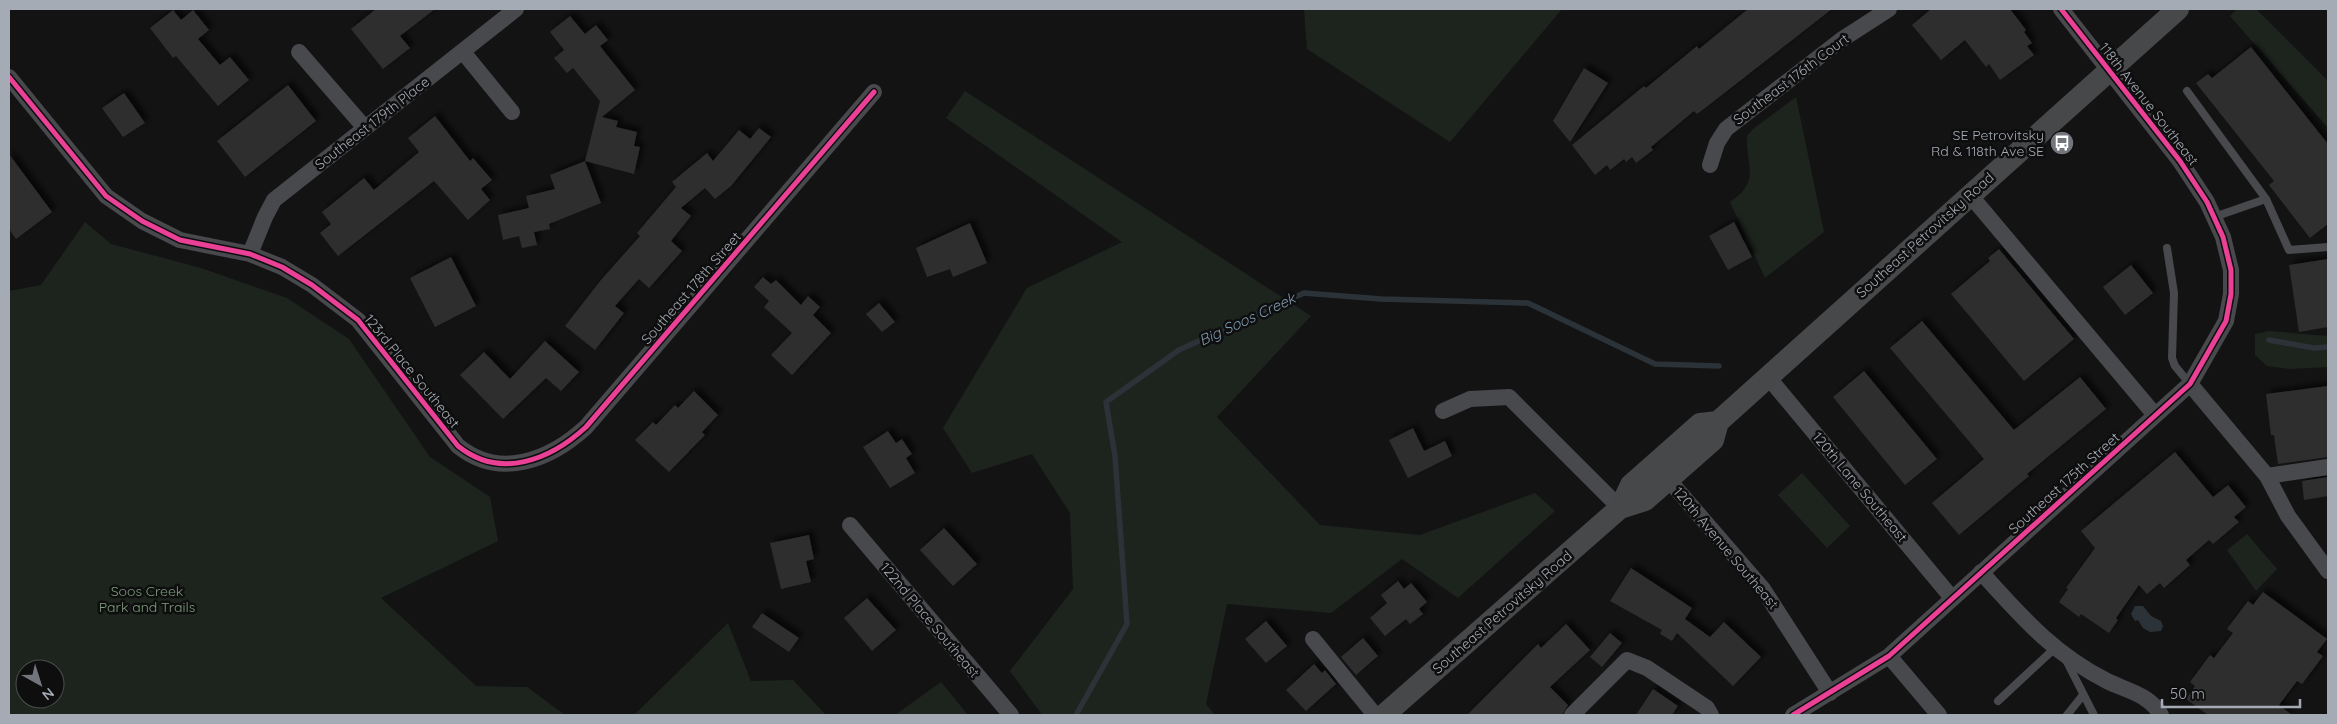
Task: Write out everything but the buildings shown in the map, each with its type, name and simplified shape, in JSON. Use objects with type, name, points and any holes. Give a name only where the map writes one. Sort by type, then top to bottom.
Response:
[{"type":"main road","name":"Southeast Petrovitsky Road","points":[[1620,508],[1645,500],[1714,440],[1718,422],[2178,9]]},
{"type":"main road","name":"Southeast Petrovitsky Road","points":[[1384,715],[1620,508],[1631,485],[1700,424],[1718,422]]},
{"type":"street","name":"Southeast 179th Place","points":[[250,254],[274,200],[516,9]]},
{"type":"street","name":"Southeast 176th Court","points":[[1710,165],[1717,143],[1726,129],[1841,40],[1889,9]]},
{"type":"street","name":"118th Avenue Southeast","points":[[2061,9],[2180,161],[2207,202],[2223,237],[2231,270],[2231,294],[2226,321],[2190,384]]},
{"type":"street","points":[[299,52],[365,128]]},
{"type":"street","points":[[463,52],[512,112]]},
{"type":"street","name":"123rd Place Southeast","points":[[9,76],[106,196],[142,221],[180,240],[250,254],[282,267],[312,285],[358,320],[458,446],[472,458],[502,464]]},
{"type":"street","name":"Southeast 178th Street","points":[[502,464],[533,460],[550,454],[569,443],[586,427],[874,92]]},
{"type":"street","points":[[1970,195],[2155,415]]},
{"type":"street","name":"120th Lane Southeast","points":[[1768,377],[1952,598]]},
{"type":"street","points":[[2190,384],[2267,476],[2288,516],[2328,571]]},
{"type":"street","name":"Southeast 175th Street","points":[[1889,656],[2190,384]]},
{"type":"street","points":[[1443,411],[1470,398],[1510,398],[1620,508]]},
{"type":"street","points":[[2267,476],[2328,467]]},
{"type":"street","name":"120th Avenue Southeast","points":[[1668,479],[1763,589],[1830,693]]},
{"type":"street","name":"122nd Place Southeast","points":[[850,525],[1011,715]]},
{"type":"street","points":[[1981,572],[2039,636],[2060,652],[2108,682],[2140,694],[2161,715]]},
{"type":"street","points":[[1313,639],[1375,715]]},
{"type":"street","points":[[1793,715],[1889,656],[1938,715]]},
{"type":"street","points":[[1572,715],[1627,660],[1646,668],[1707,708],[1711,715]]},
{"type":"lane","points":[[2187,92],[2266,199],[2289,250],[2328,247]]},
{"type":"lane","points":[[2214,217],[2266,199]]},
{"type":"lane","points":[[2167,248],[2174,293],[2172,358],[2175,366],[2190,384]]},
{"type":"lane","points":[[1998,701],[2060,652],[2094,715]]},
{"type":"lane","points":[[2067,715],[2084,694]]},
{"type":"green space","points":[[1304,9],[1562,9],[1450,142],[1307,49]]},
{"type":"green space","points":[[2237,9],[2256,9],[2328,81],[2328,128],[2230,16]]},
{"type":"green space","points":[[965,91],[1311,316],[1217,417],[1320,525],[1420,535],[1535,493],[1555,511],[1458,598],[1402,559],[1331,613],[1227,604],[1206,704],[1215,715],[1042,715],[1010,671],[1073,589],[1070,513],[1032,454],[972,473],[943,428],[1027,288],[1122,242],[946,118]]},
{"type":"green space","points":[[1796,97],[1824,232],[1765,278],[1730,202],[1740,194],[1749,180],[1747,136],[1753,129]]},
{"type":"green space","name":"Soos Creek Park and Trails","points":[[85,222],[111,244],[201,268],[287,298],[349,339],[430,457],[490,497],[498,541],[381,598],[476,686],[527,687],[565,715],[9,715],[9,291],[41,285]]},
{"type":"green space","points":[[2269,331],[2328,336],[2328,367],[2290,369],[2267,366],[2255,355],[2255,334]]},
{"type":"green space","points":[[1802,473],[1850,526],[1827,548],[1778,495]]},
{"type":"green space","points":[[2247,534],[2277,569],[2256,591],[2227,550]]},
{"type":"green space","points":[[728,623],[751,681],[793,680],[826,715],[634,715]]},
{"type":"green space","points":[[941,682],[968,715],[895,715]]},
{"type":"shaded area","points":[[2135,606],[2143,606],[2151,616],[2161,621],[2163,626],[2161,631],[2150,632],[2143,628],[2138,620],[2135,621],[2131,614]]},
{"type":"waterway","name":"Big Soos Creek","points":[[1076,715],[1127,624],[1115,456],[1106,402],[1179,350],[1304,293],[1381,299],[1528,303],[1655,364],[1719,366]]},
{"type":"waterway","name":"Big Soos Creek","points":[[2269,340],[2314,348],[2328,347]]},
{"type":"cycle path","points":[[1793,715],[1889,656],[2190,384],[2226,321],[2231,294],[2231,270],[2223,237],[2207,202],[2180,161],[2061,9]]},
{"type":"cycle path","points":[[9,77],[106,196],[142,221],[180,240],[250,254],[282,267],[312,285],[358,320],[458,446],[474,456],[491,462],[507,464],[524,462],[557,449],[586,427],[874,92]]},
{"type":"place","name":"SE Petrovitsky Rd & 118th Ave SE","points":[[2062,143]]}]
